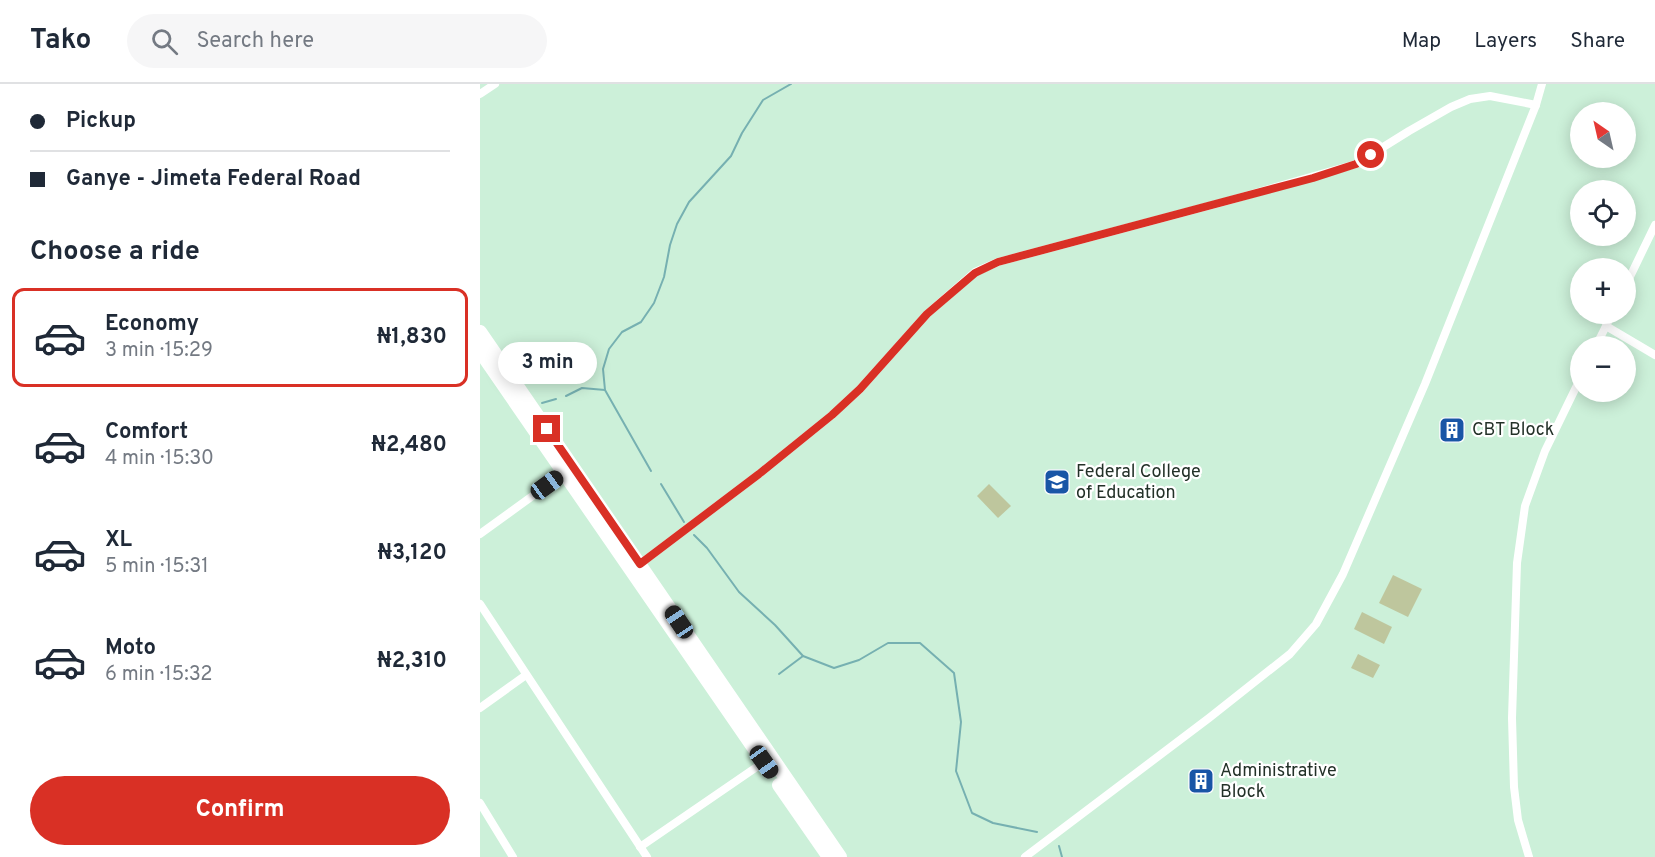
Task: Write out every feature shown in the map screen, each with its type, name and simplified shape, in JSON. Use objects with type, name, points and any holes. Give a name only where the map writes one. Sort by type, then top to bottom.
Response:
[{"type":"main road","points":[[480,332],[569,470],[829,857]]},
{"type":"main road","points":[[480,351],[640,564],[840,857]]},
{"type":"street","points":[[480,94],[495,84]]},
{"type":"street","points":[[1025,857],[1274,667],[1300,644],[1316,624],[1343,573],[1425,384],[1536,105],[1542,84]]},
{"type":"street","points":[[640,564],[759,474],[832,415],[860,389],[927,314],[975,273],[998,262],[1231,201],[1356,164],[1450,107],[1470,99],[1490,96],[1536,105]]},
{"type":"street","points":[[1636,264],[1655,225]]},
{"type":"street","points":[[1601,336],[1606,326],[1655,355]]},
{"type":"street","points":[[1529,857],[1518,820],[1514,787],[1512,718],[1516,563],[1525,506],[1545,451],[1570,400]]},
{"type":"street","points":[[480,534],[569,470]]},
{"type":"street","points":[[480,604],[647,857]]},
{"type":"street","points":[[480,708],[526,675]]},
{"type":"street","points":[[640,847],[764,762]]},
{"type":"street","points":[[480,803],[513,857]]},
{"type":"green space","points":[[989,484],[1011,506],[998,518],[977,496]]},
{"type":"green space","points":[[1393,575],[1422,589],[1408,617],[1379,603]]},
{"type":"green space","points":[[1362,612],[1392,627],[1384,644],[1354,629]]},
{"type":"green space","points":[[1358,654],[1380,665],[1373,678],[1351,668]]},
{"type":"waterway","points":[[651,471],[605,390],[603,369],[609,349],[622,332],[641,322],[654,303],[664,277],[677,224],[689,202],[731,156],[742,133],[763,100],[791,84]]},
{"type":"waterway","points":[[566,396],[582,388],[605,390]]},
{"type":"waterway","points":[[542,403],[556,399]]},
{"type":"waterway","points":[[661,484],[684,522]]},
{"type":"waterway","points":[[694,535],[707,548],[739,592],[775,625],[803,656],[834,668],[859,660],[888,643],[920,643],[954,673],[961,722],[956,771],[972,813],[993,823],[1037,832]]},
{"type":"waterway","points":[[779,674],[803,656]]},
{"type":"waterway","points":[[1059,846],[1062,857]]},
{"type":"place","name":"CBT Block","points":[[1452,430]]},
{"type":"place","name":"Federal College of Education","points":[[1057,482]]},
{"type":"place","name":"Administrative Block","points":[[1201,781]]},
{"type":"route","points":[[547,429],[640,564],[759,474],[832,415],[860,389],[927,314],[975,273],[998,262],[1313,178],[1356,164],[1371,155]]}]
